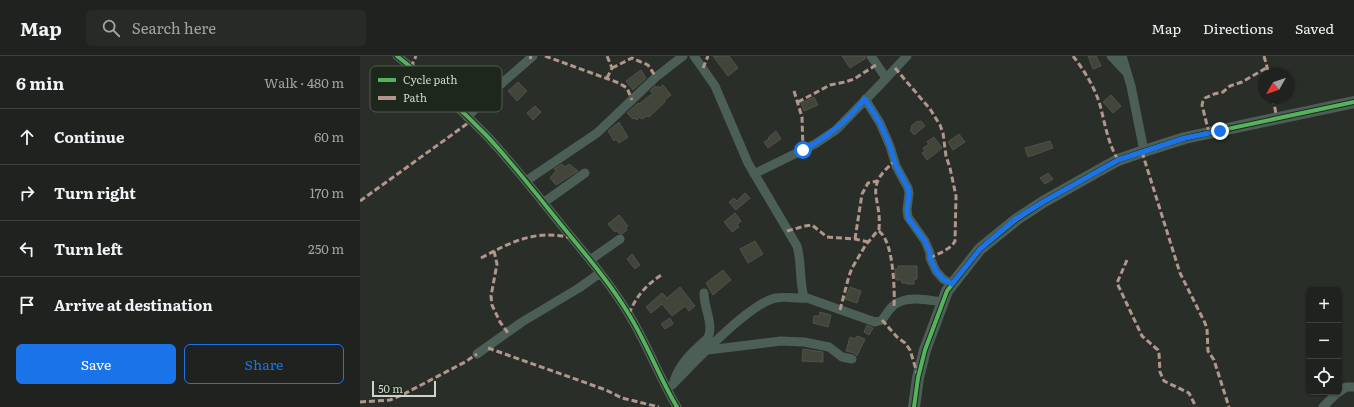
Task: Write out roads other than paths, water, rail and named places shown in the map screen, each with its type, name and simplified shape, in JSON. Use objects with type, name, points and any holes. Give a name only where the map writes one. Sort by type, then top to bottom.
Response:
[{"type":"street","points":[[397,56],[409,66]]},
{"type":"street","points":[[502,83],[533,56]]},
{"type":"street","points":[[526,180],[597,132],[656,77],[683,56]]},
{"type":"street","points":[[694,56],[715,86],[724,104],[732,128],[754,174],[796,246],[799,256],[803,295],[806,298]]},
{"type":"street","points":[[871,56],[886,78]]},
{"type":"street","points":[[754,174],[787,158],[836,130],[907,56]]},
{"type":"street","points":[[1111,56],[1127,74]]},
{"type":"street","points":[[1122,56],[1131,86],[1144,151]]},
{"type":"street","points":[[865,99],[880,123],[890,146],[896,166],[908,188],[908,218],[925,241],[936,271],[943,279],[952,284]]},
{"type":"street","points":[[914,407],[918,378],[925,350],[942,302],[952,284],[980,249],[1017,218],[1118,160],[1144,151],[1185,138],[1354,102]]},
{"type":"street","points":[[462,112],[487,136],[526,180],[616,294],[629,314],[671,389],[677,407]]},
{"type":"street","points":[[467,117],[472,112]]},
{"type":"street","points":[[543,203],[585,173]]},
{"type":"street","points":[[590,260],[620,239]]},
{"type":"street","points":[[477,354],[522,322],[579,288],[600,273]]},
{"type":"street","points":[[671,389],[678,370],[686,359],[708,338],[710,334],[710,327],[704,302],[704,293]]},
{"type":"street","points":[[671,389],[708,350],[747,314],[767,301],[775,298],[806,298],[875,322],[882,320],[894,306],[905,300],[920,299],[942,302]]},
{"type":"street","points":[[708,350],[781,341],[804,342],[829,347],[842,357],[852,359]]},
{"type":"street","points":[[1342,390],[1346,387],[1353,386]]},
{"type":"street","points":[[1323,407],[1336,395]]}]
